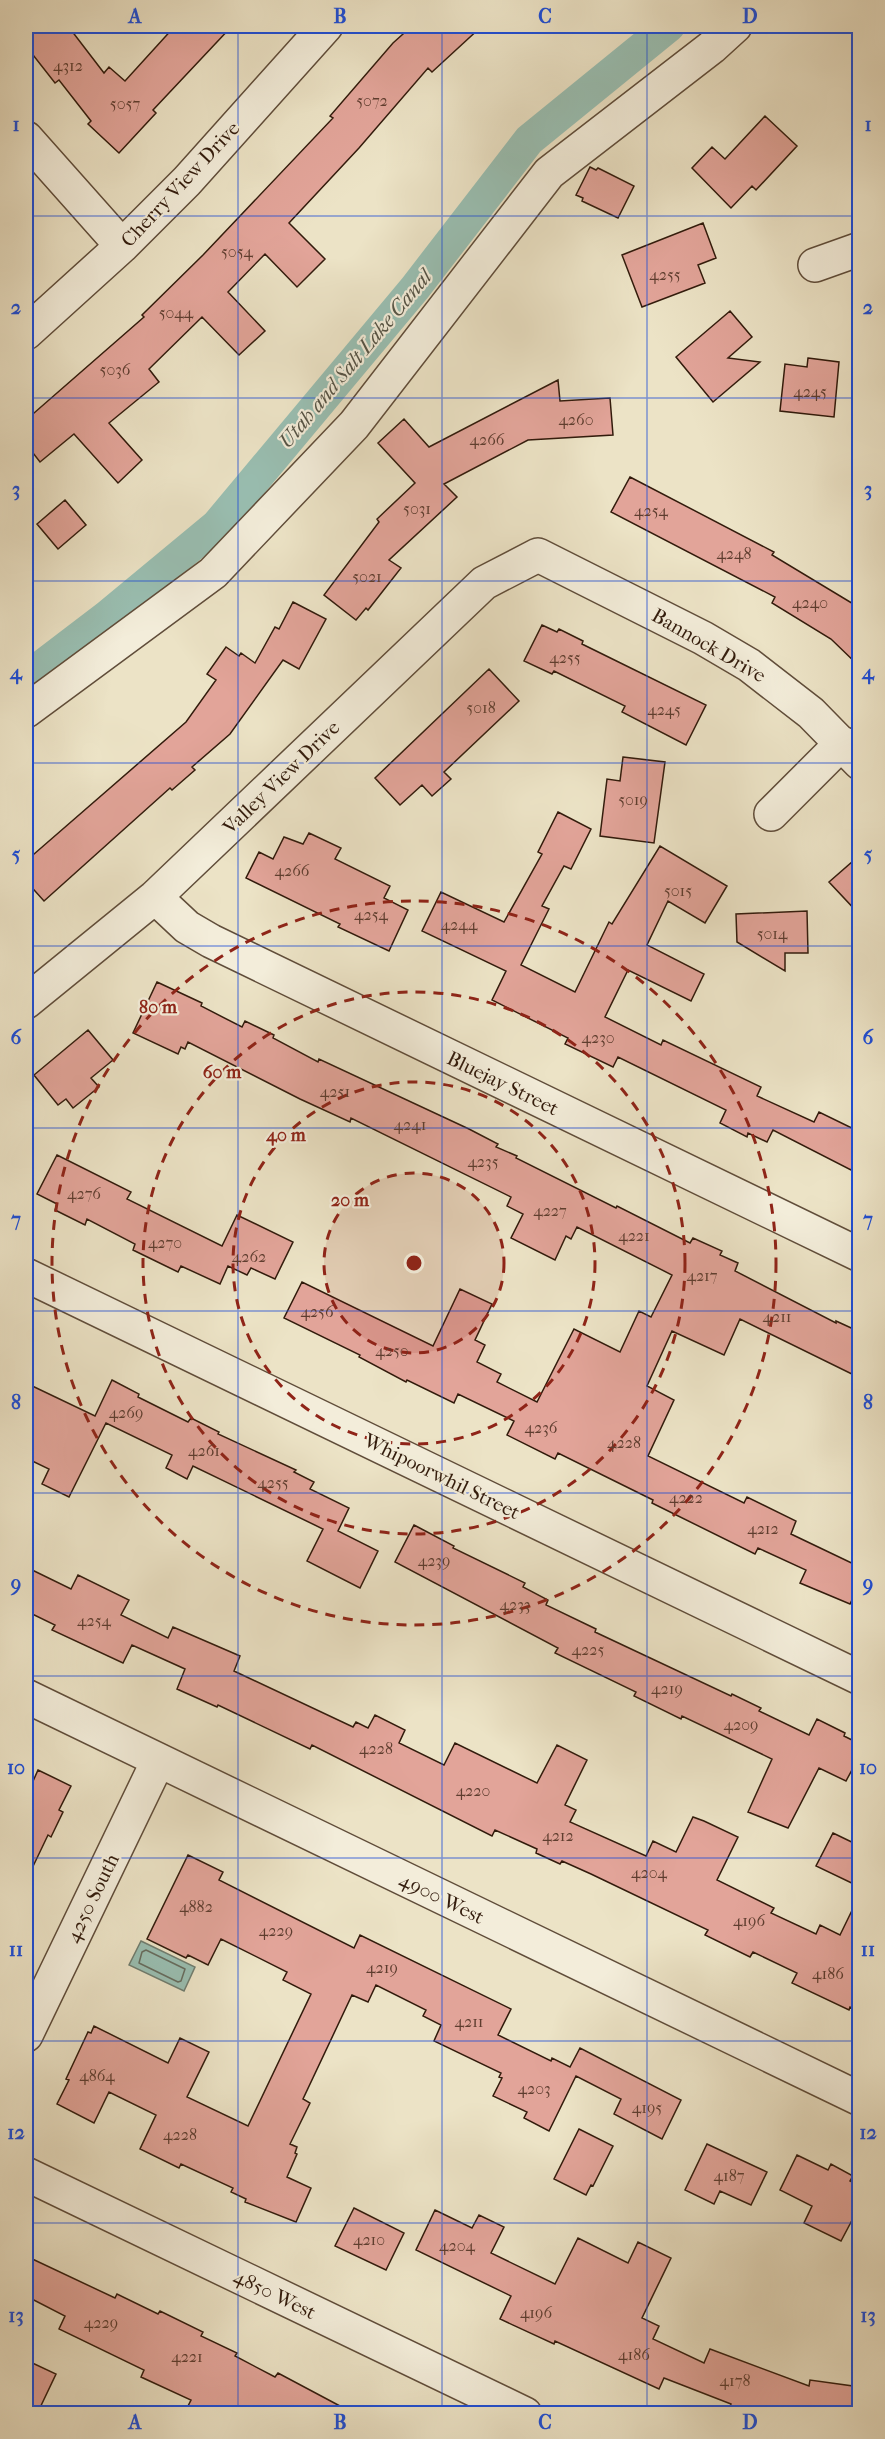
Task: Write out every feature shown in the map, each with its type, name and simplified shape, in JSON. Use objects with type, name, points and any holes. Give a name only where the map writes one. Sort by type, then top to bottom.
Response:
[{"type":"street","name":"Cherry View Drive","points":[[26,333],[122,246],[187,180],[326,26]]},
{"type":"street","points":[[26,711],[213,573],[354,425],[549,173],[712,47],[735,26]]},
{"type":"street","points":[[26,138],[122,246]]},
{"type":"street","points":[[815,265],[860,249]]},
{"type":"street","name":"Bannock Drive","points":[[538,555],[703,638],[749,665],[812,713],[851,753]]},
{"type":"street","name":"Valley View Drive","points":[[26,1002],[155,897],[484,583],[538,555]]},
{"type":"street","points":[[771,813],[851,753]]},
{"type":"street","name":"Bluejay Street","points":[[155,897],[187,927],[211,941],[860,1255]]},
{"type":"street","name":"Whipoorwhil Street","points":[[26,1275],[860,1678]]},
{"type":"street","name":"4900 West","points":[[26,1696],[860,2099]]},
{"type":"street","name":"4250 South","points":[[26,2035],[158,1761]]},
{"type":"street","name":"4850 West","points":[[26,2174],[525,2414]]},
{"type":"water","points":[[141,1941],[195,1967],[184,1991],[129,1965]]},
{"type":"building","points":[[40,26],[68,26],[104,73],[109,67],[125,81],[175,26],[232,26],[153,110],[156,113],[119,153],[88,124],[91,121],[59,80],[55,83],[26,46],[26,37]]},
{"type":"building","points":[[412,26],[482,26],[432,72],[428,68],[359,148],[289,223],[325,259],[297,287],[265,254],[228,292],[265,331],[239,355],[202,317],[149,369],[159,382],[109,423],[142,460],[118,483],[74,434],[40,462],[26,444],[26,420],[144,317],[142,315],[203,255],[333,118],[330,116],[393,43]]},
{"type":"building","points":[[765,116],[797,146],[756,190],[752,186],[731,208],[692,168],[712,147],[725,159]]},
{"type":"building","points":[[590,167],[596,170],[598,168],[634,186],[618,218],[582,201],[583,198],[576,195]]},
{"type":"building","points":[[703,223],[716,258],[698,265],[705,283],[642,307],[622,255]]},
{"type":"building","points":[[730,311],[752,337],[728,358],[760,362],[713,402],[676,357]]},
{"type":"building","points":[[808,358],[839,362],[834,417],[780,411],[785,364],[807,367]]},
{"type":"building","points":[[558,380],[560,401],[610,398],[613,435],[528,440],[444,484],[457,497],[389,560],[401,568],[368,610],[366,608],[356,620],[324,595],[379,522],[377,519],[415,483],[378,443],[404,419],[429,447]]},
{"type":"building","points":[[630,477],[774,552],[772,555],[860,608],[860,667],[831,639],[772,603],[775,597],[611,512]]},
{"type":"building","points":[[65,500],[86,525],[58,549],[37,524]]},
{"type":"building","points":[[293,602],[326,619],[299,669],[283,660],[230,734],[192,767],[195,770],[172,790],[170,788],[44,901],[26,881],[26,861],[186,722],[216,680],[207,674],[226,647],[239,656],[241,653],[255,663],[275,627],[279,629]]},
{"type":"building","points":[[542,625],[557,632],[559,629],[583,641],[582,644],[706,705],[686,745],[622,712],[625,706],[554,671],[552,674],[524,661]]},
{"type":"building","points":[[489,669],[519,701],[444,772],[451,779],[432,796],[422,785],[400,805],[375,778]]},
{"type":"building","points":[[623,757],[665,762],[654,843],[600,836],[607,779],[620,781]]},
{"type":"building","points":[[558,812],[591,829],[571,869],[564,866],[542,906],[549,909],[521,965],[575,992],[609,922],[612,924],[660,846],[727,886],[705,923],[668,901],[647,945],[704,974],[691,1001],[628,970],[605,1017],[661,1045],[663,1040],[761,1087],[757,1096],[814,1122],[819,1112],[860,1132],[860,1152],[851,1170],[773,1130],[767,1142],[748,1133],[747,1137],[720,1123],[726,1110],[618,1057],[613,1067],[565,1044],[568,1038],[492,1000],[506,971],[422,931],[441,892],[504,922],[542,854],[538,852]]},
{"type":"building","points":[[309,833],[341,848],[335,859],[390,886],[384,898],[408,910],[389,951],[338,927],[340,924],[246,878],[259,852],[273,859],[284,837],[303,844]]},
{"type":"building","points":[[860,855],[860,915],[829,882]]},
{"type":"building","points":[[807,911],[808,953],[785,953],[785,971],[737,942],[736,914]]},
{"type":"building","points":[[157,982],[202,1003],[201,1006],[242,1027],[245,1021],[274,1035],[273,1038],[318,1062],[319,1059],[469,1129],[498,1144],[496,1147],[517,1156],[516,1158],[616,1208],[617,1206],[690,1243],[693,1238],[722,1251],[720,1255],[738,1263],[735,1271],[836,1323],[836,1321],[860,1332],[860,1378],[740,1319],[724,1355],[672,1331],[647,1386],[674,1400],[648,1456],[744,1503],[747,1497],[796,1521],[791,1534],[860,1567],[860,1583],[850,1604],[800,1583],[806,1570],[758,1548],[755,1554],[558,1453],[555,1459],[507,1435],[514,1421],[458,1394],[454,1403],[407,1380],[406,1382],[359,1357],[360,1355],[284,1318],[302,1282],[433,1346],[460,1289],[492,1304],[475,1340],[485,1345],[477,1362],[501,1374],[497,1382],[537,1402],[574,1329],[620,1352],[639,1311],[651,1317],[672,1275],[577,1227],[571,1239],[566,1236],[555,1260],[511,1238],[523,1214],[507,1206],[511,1197],[351,1118],[350,1122],[300,1099],[188,1042],[185,1049],[181,1047],[178,1054],[133,1033]]},
{"type":"building","points":[[88,1030],[113,1060],[91,1078],[99,1087],[73,1108],[66,1099],[58,1105],[34,1075]]},
{"type":"building","points":[[57,1155],[131,1192],[127,1199],[222,1246],[237,1215],[293,1242],[275,1279],[251,1268],[247,1275],[228,1266],[220,1284],[181,1266],[178,1272],[133,1250],[135,1244],[87,1219],[85,1225],[55,1210],[57,1204],[37,1194]]},
{"type":"building","points":[[112,1380],[139,1394],[138,1397],[188,1422],[191,1418],[219,1432],[218,1434],[296,1470],[294,1472],[314,1482],[310,1489],[349,1508],[338,1531],[378,1551],[360,1588],[307,1561],[323,1529],[193,1466],[187,1479],[166,1468],[172,1455],[106,1423],[69,1497],[42,1484],[49,1469],[26,1458],[26,1383],[95,1416]]},
{"type":"building","points":[[414,1525],[454,1546],[453,1548],[525,1583],[523,1587],[548,1600],[546,1605],[596,1629],[595,1632],[731,1696],[732,1694],[761,1708],[759,1711],[809,1735],[817,1719],[845,1733],[844,1736],[860,1744],[860,1755],[846,1781],[819,1768],[788,1828],[748,1812],[772,1759],[634,1696],[636,1692],[555,1653],[558,1648],[395,1562]]},
{"type":"building","points":[[26,1567],[71,1589],[78,1575],[129,1600],[121,1615],[168,1638],[173,1627],[240,1656],[234,1671],[353,1727],[356,1722],[368,1728],[375,1715],[405,1730],[399,1743],[444,1765],[455,1743],[537,1783],[557,1745],[587,1760],[565,1805],[576,1810],[570,1822],[646,1856],[653,1841],[676,1852],[693,1817],[704,1821],[738,1837],[717,1880],[774,1908],[771,1913],[816,1934],[820,1925],[840,1935],[860,1894],[860,2012],[850,2007],[849,2010],[792,1983],[797,1973],[753,1952],[750,1957],[705,1935],[708,1930],[591,1874],[562,1861],[560,1864],[536,1853],[537,1849],[495,1830],[492,1836],[312,1745],[310,1749],[218,1705],[217,1707],[177,1689],[185,1669],[132,1645],[123,1663],[52,1630],[55,1625],[26,1611]]},
{"type":"building","points":[[38,1770],[71,1786],[59,1810],[63,1812],[51,1837],[48,1835],[26,1881],[26,1797]]},
{"type":"building","points":[[833,1833],[860,1846],[860,1887],[816,1866]]},
{"type":"building","points":[[188,1855],[223,1872],[219,1880],[354,1948],[360,1935],[511,2009],[498,2035],[551,2061],[552,2058],[570,2067],[580,2048],[681,2100],[662,2139],[614,2114],[621,2099],[576,2076],[549,2131],[524,2118],[527,2112],[493,2096],[502,2078],[499,2077],[501,2073],[434,2041],[441,2025],[423,2016],[426,2010],[376,1985],[368,2002],[352,1995],[303,2099],[310,2103],[290,2144],[297,2147],[295,2153],[297,2154],[287,2177],[311,2188],[296,2222],[245,2202],[246,2199],[231,2192],[233,2188],[181,2164],[179,2168],[140,2149],[156,2115],[109,2092],[94,2123],[57,2104],[88,2032],[91,2033],[94,2026],[168,2063],[180,2038],[209,2052],[187,2097],[248,2126],[311,1994],[283,1980],[287,1972],[221,1939],[208,1965],[188,1955],[186,1958],[147,1939]]},
{"type":"building","points":[[579,2129],[613,2146],[586,2195],[554,2179]]},
{"type":"building","points":[[707,2144],[767,2172],[751,2205],[720,2191],[714,2204],[685,2190]]},
{"type":"building","points":[[797,2155],[828,2170],[831,2164],[853,2176],[850,2181],[860,2186],[860,2205],[841,2241],[804,2223],[812,2206],[780,2190]]},
{"type":"building","points":[[354,2208],[404,2233],[386,2270],[335,2246]]},
{"type":"building","points":[[435,2210],[472,2228],[479,2215],[504,2227],[491,2253],[555,2284],[578,2238],[628,2263],[638,2242],[671,2258],[642,2318],[659,2326],[653,2339],[704,2363],[710,2349],[809,2386],[810,2380],[860,2387],[860,2414],[728,2414],[731,2404],[664,2378],[659,2389],[555,2341],[554,2344],[500,2319],[511,2296],[416,2250]]},
{"type":"building","points":[[26,2256],[115,2298],[117,2294],[158,2314],[160,2311],[203,2332],[201,2336],[237,2353],[235,2356],[275,2377],[278,2373],[355,2414],[184,2414],[191,2400],[141,2377],[144,2370],[59,2329],[65,2316],[26,2296]]},
{"type":"building","points":[[26,2360],[56,2374],[37,2414],[26,2414]]},
{"type":"waterway","name":"Utah and Salt Lake Canal","points":[[26,678],[106,617],[217,525],[415,288],[529,140],[669,26]]}]
